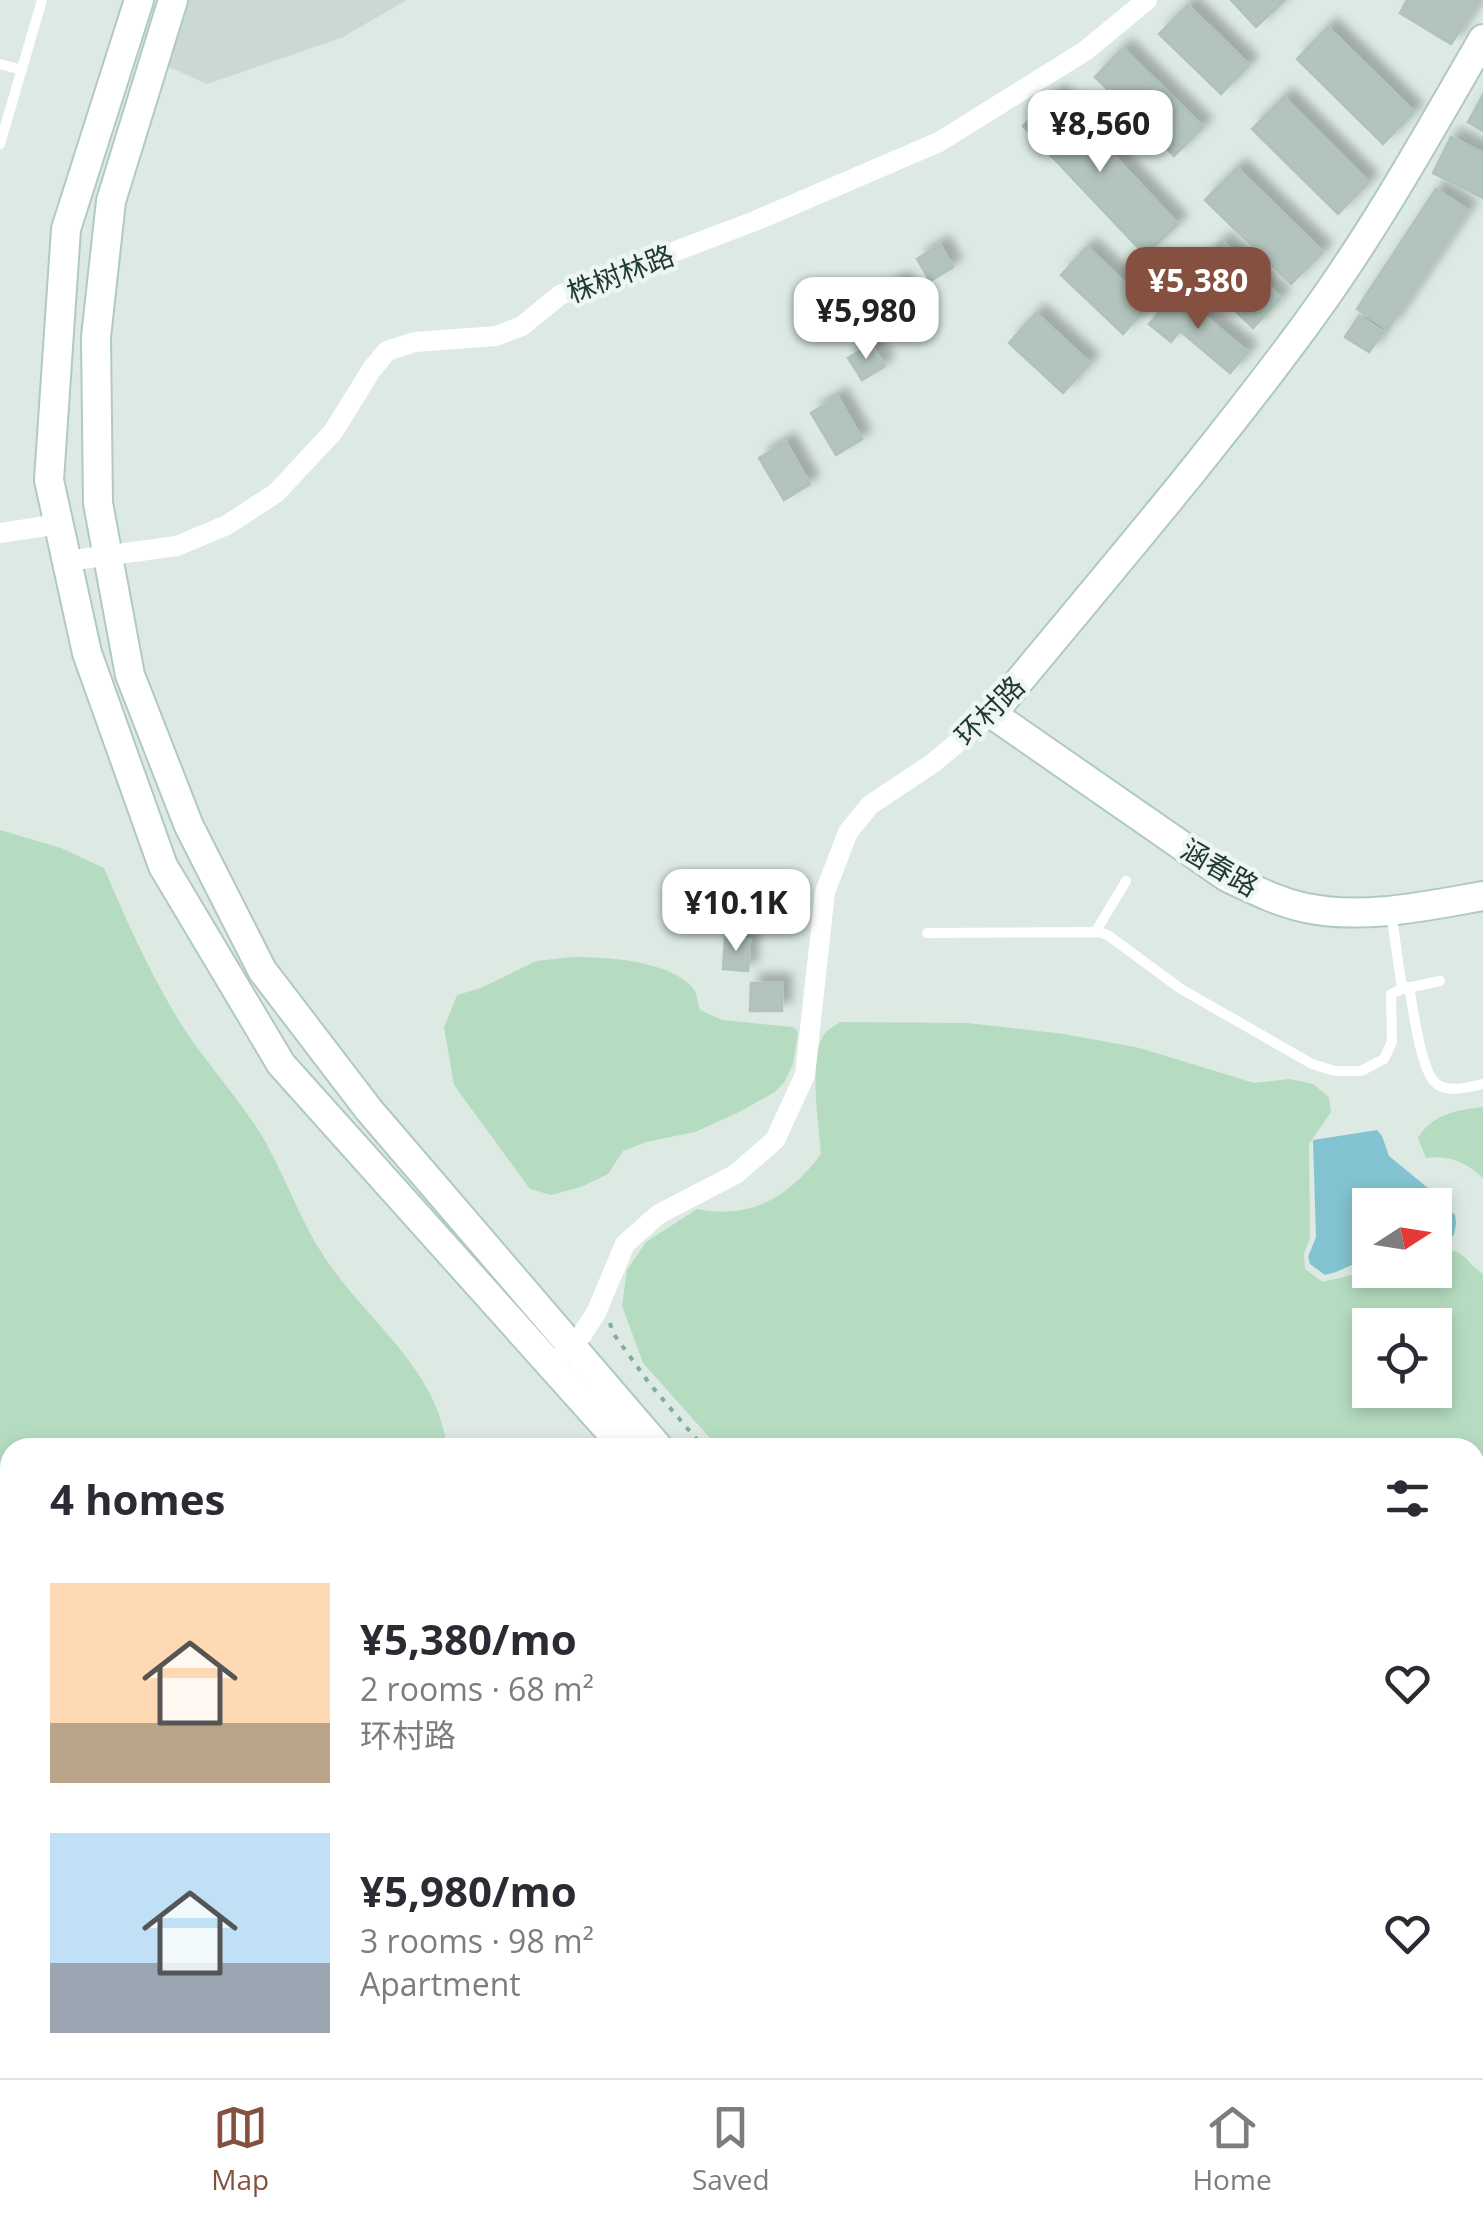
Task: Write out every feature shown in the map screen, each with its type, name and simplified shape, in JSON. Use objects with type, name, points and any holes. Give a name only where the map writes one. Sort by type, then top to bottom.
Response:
[{"type":"main road","points":[[139,0],[66,228],[49,480],[87,653],[163,866],[282,1064],[562,1355],[649,1438]]},
{"type":"main road","points":[[173,0],[112,201],[96,337],[98,503],[130,675],[189,826],[262,970],[562,1355],[618,1438]]},
{"type":"main road","name":"环村路","points":[[992,714],[1193,470],[1307,322],[1379,218],[1483,39]]},
{"type":"main road","name":"涵春路","points":[[992,714],[1226,877],[1263,894],[1306,908],[1345,912],[1391,911],[1483,896]]},
{"type":"street","name":"株树林路","points":[[67,561],[177,546],[228,525],[276,493],[332,432],[387,350],[415,342],[496,336],[522,326],[560,295],[755,221],[939,142],[1085,51],[1147,0]]},
{"type":"street","points":[[0,533],[59,524]]},
{"type":"street","name":"环村路","points":[[562,1355],[596,1313],[625,1244],[659,1214],[736,1174],[774,1140],[805,1075],[825,892],[848,832],[870,805],[934,764],[992,714]]},
{"type":"lane","points":[[0,144],[42,0]]},
{"type":"lane","points":[[0,64],[22,70]]},
{"type":"lane","points":[[1096,931],[1126,881]]},
{"type":"lane","points":[[1391,911],[1426,1072],[1435,1084],[1448,1088],[1483,1084]]},
{"type":"lane","points":[[927,933],[1096,931],[1109,936],[1182,989],[1312,1064],[1335,1072],[1361,1070],[1384,1059],[1392,1042],[1391,994],[1440,981]]},
{"type":"path","points":[[608,1284],[607,1312],[612,1333],[695,1438]]},
{"type":"shaded area","points":[[180,0],[407,0],[341,38],[207,84],[160,63]]},
{"type":"green space","points":[[0,830],[61,848],[104,868],[138,945],[178,1019],[256,1127],[325,1258],[415,1369],[430,1393],[445,1438],[0,1438]]},
{"type":"green space","points":[[573,957],[619,959],[669,971],[694,990],[700,1010],[722,1020],[793,1027],[798,1032],[793,1064],[785,1081],[775,1092],[695,1132],[623,1151],[608,1174],[581,1187],[551,1195],[530,1189],[454,1085],[444,1028],[457,995],[481,988],[536,961]]},
{"type":"green space","points":[[840,1022],[968,1023],[1140,1048],[1254,1083],[1289,1079],[1313,1084],[1329,1097],[1331,1112],[1309,1144],[1310,1238],[1304,1254],[1305,1269],[1323,1282],[1352,1275],[1352,1288],[1452,1288],[1452,1252],[1483,1274],[1483,1438],[710,1438],[643,1363],[622,1306],[627,1270],[646,1242],[697,1209],[717,1212],[752,1208],[782,1193],[809,1169],[821,1154],[816,1090],[820,1042]]},
{"type":"green space","points":[[1483,1107],[1483,1178],[1457,1161],[1426,1158],[1418,1138],[1430,1123],[1455,1112]]},
{"type":"water","points":[[1377,1130],[1389,1156],[1428,1188],[1352,1188],[1352,1265],[1325,1275],[1310,1264],[1308,1257],[1316,1237],[1313,1140]]},
{"type":"water","points":[[1452,1212],[1456,1223],[1452,1236]]},
{"type":"building","points":[[1231,0],[1285,0],[1256,27]]},
{"type":"building","points":[[1407,0],[1479,0],[1451,44],[1400,13]]},
{"type":"building","points":[[1188,5],[1249,65],[1221,94],[1159,34]]},
{"type":"building","points":[[1328,27],[1414,112],[1383,144],[1297,59]]},
{"type":"building","points":[[1123,48],[1203,127],[1174,156],[1095,77]]},
{"type":"building","points":[[1056,94],[1178,224],[1145,255],[1023,126]]},
{"type":"building","points":[[1483,95],[1483,131],[1468,122]]},
{"type":"building","points":[[1284,97],[1369,182],[1338,214],[1252,129]]},
{"type":"building","points":[[1451,137],[1483,153],[1483,198],[1433,173]]},
{"type":"building","points":[[1237,168],[1323,252],[1291,284],[1205,200]]},
{"type":"building","points":[[1436,189],[1468,210],[1388,329],[1357,309]]},
{"type":"building","points":[[1222,241],[1281,298],[1253,328],[1193,270]]},
{"type":"building","points":[[940,245],[953,267],[930,281],[917,259]]},
{"type":"building","points":[[1087,247],[1149,305],[1123,334],[1061,275]]},
{"type":"building","points":[[900,281],[913,304],[890,318],[877,295]]},
{"type":"building","points":[[1176,292],[1248,352],[1230,373],[1180,331],[1171,342],[1149,324]]},
{"type":"building","points":[[1036,313],[1090,363],[1063,393],[1009,343]]},
{"type":"building","points":[[1359,316],[1383,332],[1369,352],[1345,337]]},
{"type":"building","points":[[871,344],[885,366],[862,380],[848,358]]},
{"type":"building","points":[[838,397],[862,439],[836,455],[811,413]]},
{"type":"building","points":[[786,442],[810,484],[784,500],[759,458]]},
{"type":"building","points":[[725,938],[750,940],[748,971],[723,969]]},
{"type":"building","points":[[751,983],[782,983],[782,1011],[750,1011]]}]
